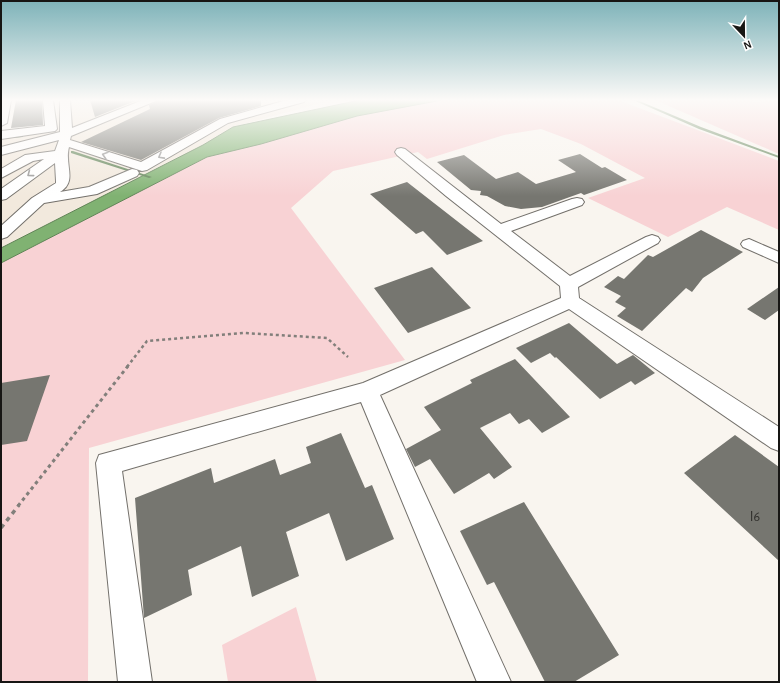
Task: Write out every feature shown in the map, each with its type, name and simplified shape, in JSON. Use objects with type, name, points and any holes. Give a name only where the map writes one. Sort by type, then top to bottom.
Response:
[{"type":"street","points":[[1,135],[27,132]]},
{"type":"street","points":[[2,231],[37,201],[62,185],[64,132]]},
{"type":"street","points":[[1,174],[28,158],[87,132]]},
{"type":"street","points":[[1,151],[64,143],[142,167],[205,132]]},
{"type":"street","points":[[1,196],[64,143]]},
{"type":"street","points":[[401,152],[500,230],[569,293],[779,440]]},
{"type":"street","points":[[37,201],[92,190],[132,173]]},
{"type":"street","points":[[500,230],[576,202]]},
{"type":"street","points":[[135,682],[108,463],[367,391],[569,293],[652,240]]},
{"type":"street","points":[[749,244],[779,258]]},
{"type":"street","points":[[367,391],[494,682]]},
{"type":"path","points":[[1,528],[147,341],[244,333],[327,338],[348,357]]},
{"type":"shaded area","points":[[45,132],[225,132],[203,145],[1,248],[1,135]]},
{"type":"shaded area","points":[[225,132],[303,132],[207,157],[1,263],[1,248],[203,145]]},
{"type":"shaded area","points":[[303,132],[523,132],[504,135],[427,159],[418,152],[333,171],[291,208],[405,360],[89,448],[88,682],[1,682],[1,263],[207,157]]},
{"type":"shaded area","points":[[549,132],[702,132],[779,161],[779,230],[727,207],[668,237],[588,198],[645,178],[581,144]]},
{"type":"shaded area","points":[[728,132],[779,132],[779,154]]},
{"type":"shaded area","points":[[296,607],[317,682],[228,682],[222,645]]},
{"type":"building","points":[[102,132],[193,132],[141,160],[81,142]]},
{"type":"building","points":[[580,154],[602,168],[605,167],[627,180],[584,195],[581,193],[542,207],[521,209],[505,206],[487,196],[480,195],[481,191],[471,190],[437,162],[464,155],[496,179],[518,172],[536,184],[576,172],[558,160]]},
{"type":"building","points":[[407,182],[483,241],[447,255],[423,231],[416,234],[370,194]]},
{"type":"building","points":[[701,230],[743,252],[703,278],[692,292],[686,288],[642,331],[617,316],[626,308],[615,302],[621,296],[604,287],[618,276],[624,279],[648,255],[653,257]]},
{"type":"building","points":[[432,267],[471,308],[408,333],[374,288]]},
{"type":"building","points":[[779,287],[779,310],[765,320],[747,309]]},
{"type":"building","points":[[569,323],[617,364],[633,355],[655,373],[635,385],[631,381],[600,399],[550,353],[531,363],[516,348]]},
{"type":"building","points":[[515,359],[570,417],[542,433],[529,419],[519,424],[510,413],[480,428],[512,467],[494,479],[489,473],[454,494],[430,459],[415,467],[406,449],[441,430],[424,407],[472,383],[470,380]]},
{"type":"building","points":[[50,375],[27,441],[1,445],[1,383]]},
{"type":"building","points":[[341,433],[365,488],[372,485],[394,539],[346,561],[329,513],[286,532],[299,576],[252,597],[241,546],[188,570],[192,595],[144,618],[135,498],[211,468],[214,483],[275,459],[280,475],[311,463],[306,447]]},
{"type":"building","name":"I6","points":[[735,435],[779,467],[779,561],[684,473]]},
{"type":"building","points":[[524,502],[619,655],[574,682],[545,682],[494,582],[487,585],[460,531]]},
{"type":"waterway","points":[[711,132],[779,157]]},
{"type":"waterway","points":[[1,138],[22,136]]},
{"type":"waterway","points":[[72,152],[150,177]]}]
